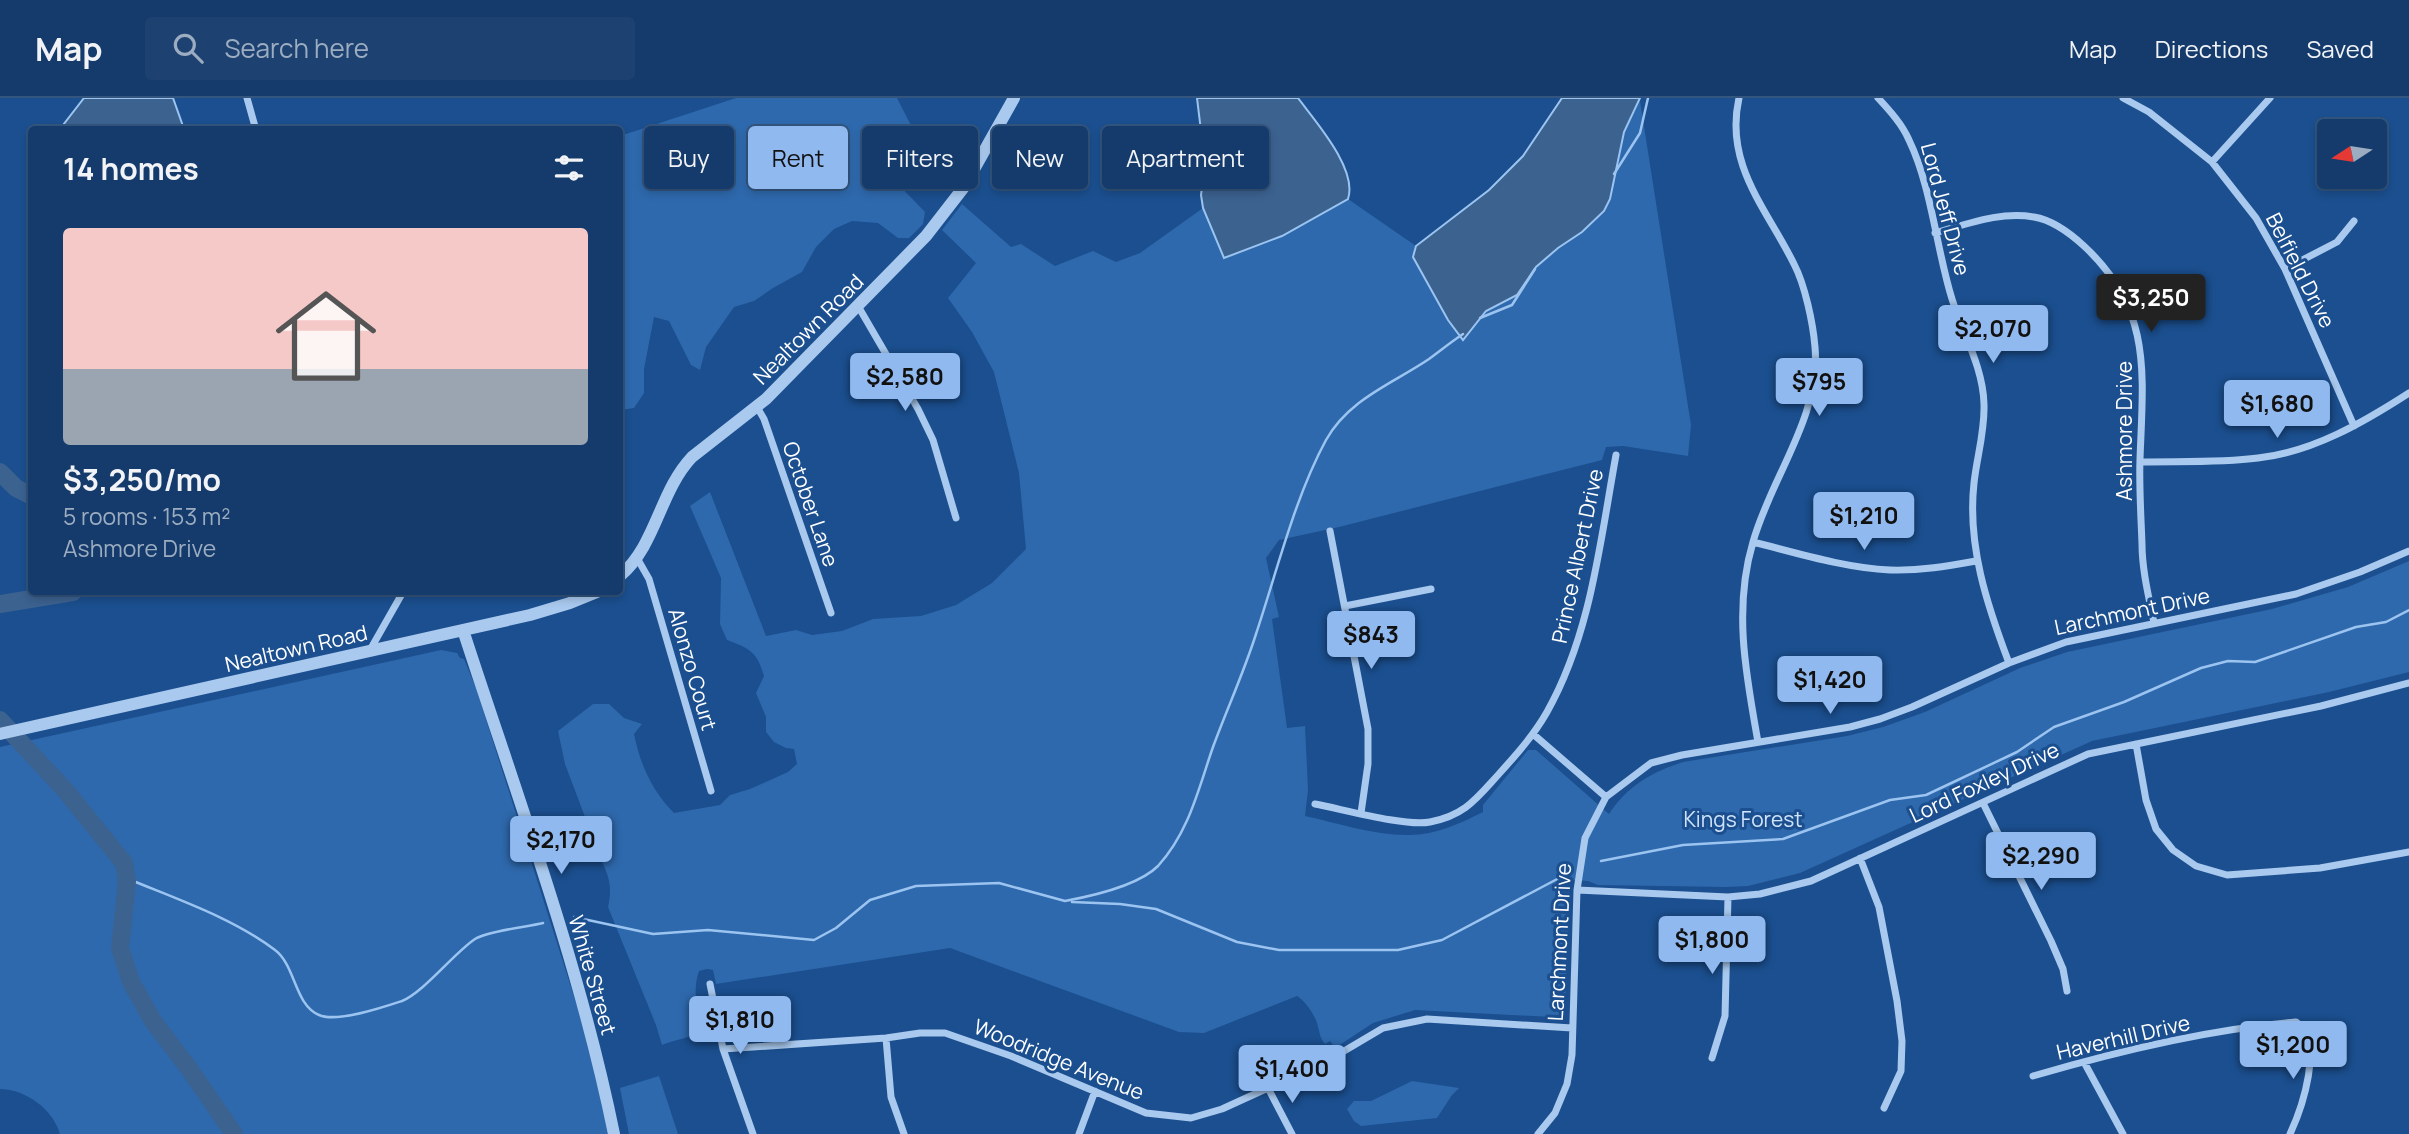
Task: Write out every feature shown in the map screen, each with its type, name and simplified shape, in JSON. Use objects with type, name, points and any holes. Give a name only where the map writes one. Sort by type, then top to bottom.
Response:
[{"type":"street","points":[[247,98],[255,126]]},
{"type":"street","name":"Nealtown Road","points":[[623,573],[637,558],[683,467],[757,407],[904,260],[946,213],[1014,98]]},
{"type":"street","points":[[1739,98],[1735,129],[1737,153],[1750,186],[1796,267],[1815,347],[1813,386],[1805,416],[1760,518],[1744,580],[1742,633],[1758,742]]},
{"type":"street","name":"Lord Jeff Drive","points":[[1878,98],[1909,138],[1919,164],[1962,332],[1980,370],[1984,403],[1983,439],[1974,483],[1976,561],[1993,623],[2009,663]]},
{"type":"street","name":"Belfield Drive","points":[[2123,98],[2149,113],[2212,162],[2256,218],[2285,269],[2354,426]]},
{"type":"street","points":[[2212,162],[2270,98]]},
{"type":"street","name":"Ashmore Drive","points":[[1935,233],[1996,216],[2037,217],[2078,240],[2118,285],[2131,314],[2141,349],[2144,381],[2140,462],[2142,549],[2154,623]]},
{"type":"street","points":[[2285,269],[2337,242],[2354,220]]},
{"type":"street","points":[[858,306],[933,440],[956,518]]},
{"type":"street","points":[[2140,462],[2259,458],[2304,447],[2354,426],[2409,393]]},
{"type":"street","name":"October Lane","points":[[757,407],[764,419],[831,613]]},
{"type":"street","name":"Prince Albert Drive","points":[[1315,804],[1408,822],[1428,823],[1469,808],[1533,734],[1561,685],[1577,645],[1591,590],[1616,456]]},
{"type":"street","points":[[1329,531],[1368,737],[1368,774],[1361,813]]},
{"type":"street","points":[[1753,542],[1889,570],[1928,569],[1976,561]]},
{"type":"street","name":"Larchmont Drive","points":[[1538,1134],[1555,1113],[1567,1084],[1572,1055],[1577,890],[1585,838],[1606,797],[1651,763],[1682,755],[1850,727],[1880,719],[2009,663],[2066,642],[2296,594],[2360,572],[2409,551]]},
{"type":"street","name":"Alonzo Court","points":[[637,558],[649,579],[710,792]]},
{"type":"street","points":[[1345,606],[1431,589]]},
{"type":"street","points":[[370,651],[401,595]]},
{"type":"street","name":"Nealtown Road","points":[[0,734],[551,610],[589,595]]},
{"type":"street","name":"White Street","points":[[463,630],[561,932],[601,1069],[614,1134]]},
{"type":"street","name":"Lord Foxley Drive","points":[[1577,890],[1728,897],[1760,894],[1811,881],[2088,754],[2321,706],[2409,683]]},
{"type":"street","points":[[1533,734],[1606,797]]},
{"type":"street","points":[[2136,744],[2146,800],[2156,829],[2173,850],[2196,866],[2227,876],[2320,867],[2409,852]]},
{"type":"street","points":[[1983,803],[2051,941],[2063,969],[2067,991]]},
{"type":"street","points":[[1860,859],[1879,907],[1902,1041],[1901,1071],[1884,1108]]},
{"type":"street","points":[[1712,1058],[1725,1016],[1728,897]]},
{"type":"street","points":[[710,984],[723,1049],[753,1134]]},
{"type":"street","name":"Woodridge Avenue","points":[[723,1049],[945,1033],[1011,1056],[1146,1113],[1191,1118],[1222,1109],[1268,1088],[1334,1057],[1383,1028],[1412,1020],[1572,1028]]},
{"type":"street","name":"Haverhill Drive","points":[[2033,1076],[2126,1051],[2267,1024],[2296,1022],[2303,1027],[2309,1041],[2307,1081],[2303,1106],[2290,1134]]},
{"type":"street","points":[[886,1038],[891,1097],[904,1134]]},
{"type":"street","points":[[2084,1062],[2123,1134]]},
{"type":"street","points":[[1268,1088],[1292,1134]]},
{"type":"street","points":[[1079,1134],[1096,1091]]},
{"type":"green space","points":[[736,98],[897,98],[911,126],[862,126],[862,189],[903,189],[925,212],[923,224],[909,238],[898,238],[878,223],[852,221],[834,229],[816,247],[802,272],[754,301],[734,307],[706,347],[700,370],[691,365],[669,321],[654,317],[644,369],[644,393],[634,408],[623,410],[623,135],[644,128],[644,189],[734,189],[734,126],[651,126]]},
{"type":"green space","name":"Kings Forest","points":[[1640,101],[1691,425],[1688,456],[1623,446],[1606,447],[1602,460],[1279,540],[1266,558],[1279,617],[1272,619],[1287,728],[1305,726],[1308,790],[1305,816],[1381,833],[1416,835],[1436,831],[1483,812],[1483,805],[1528,750],[1536,750],[1609,814],[1624,795],[1641,781],[1683,762],[1847,736],[1883,727],[1925,712],[2020,668],[2067,652],[2272,609],[2348,587],[2409,561],[2409,672],[2329,692],[2092,741],[1800,873],[1748,886],[1598,885],[1588,881],[1570,880],[1565,1010],[1553,1017],[1415,1010],[1373,1023],[1335,1048],[1330,1041],[1325,1044],[1323,1042],[1313,1014],[1297,996],[1204,1033],[1179,1032],[950,948],[716,984],[713,970],[699,971],[696,1001],[704,1029],[662,1045],[608,907],[608,879],[565,764],[558,731],[593,704],[609,704],[624,718],[642,724],[634,734],[640,756],[653,786],[674,813],[720,805],[730,795],[788,772],[797,764],[794,749],[774,742],[766,732],[766,717],[756,693],[764,676],[756,656],[727,640],[720,624],[721,578],[690,506],[710,492],[766,636],[796,630],[812,635],[842,631],[873,619],[921,616],[956,605],[992,583],[1026,549],[1019,473],[994,372],[972,332],[948,298],[976,263],[942,230],[962,204],[1011,247],[1021,244],[1055,266],[1093,251],[1116,262],[1140,253],[1203,208],[1224,257],[1282,236],[1348,199],[1416,246],[1414,257],[1448,320],[1463,340],[1486,311],[1517,295],[1536,267],[1583,232],[1610,199],[1624,132]]},
{"type":"green space","points":[[441,650],[457,653],[464,659],[476,688],[591,1050],[609,1134],[60,1134],[51,1116],[37,1102],[19,1093],[0,1089],[0,747]]},
{"type":"green space","points":[[659,1076],[678,1134],[629,1134],[620,1088]]},
{"type":"green space","points":[[1412,1081],[1459,1088],[1437,1118],[1361,1126],[1354,1121],[1347,1109],[1354,1101],[1371,1101]]},
{"type":"shaded area","points":[[84,98],[173,98],[183,126],[62,126]]},
{"type":"shaded area","points":[[1197,98],[1298,98],[1341,160],[1347,174],[1348,199],[1282,236],[1224,258],[1203,208],[1202,189],[1269,189],[1269,126],[1200,126]]},
{"type":"shaded area","points":[[1562,98],[1640,98],[1624,132],[1610,199],[1604,211],[1582,232],[1536,267],[1517,295],[1486,311],[1463,340],[1448,320],[1413,257],[1416,246],[1489,190],[1523,156]]},
{"type":"waterway","points":[[1614,174],[1640,133],[1648,98]]},
{"type":"waterway","points":[[1480,318],[1512,305],[1535,269]]},
{"type":"waterway","points":[[1065,901],[1127,885],[1149,873],[1169,853],[1192,810],[1251,648],[1296,510],[1326,440],[1359,403],[1463,334]]},
{"type":"waterway","points":[[0,472],[16,488],[28,494]]},
{"type":"waterway","points":[[0,604],[55,595]]},
{"type":"waterway","points":[[1601,861],[1683,845],[1783,839],[1890,800],[1926,795],[2017,752],[2054,727],[2124,702],[2201,668],[2228,661],[2255,662],[2356,627],[2386,622],[2409,610]]},
{"type":"waterway","points":[[0,720],[65,790],[124,863],[127,881],[120,948],[131,982],[153,1021],[234,1134]]},
{"type":"waterway","points":[[1072,902],[1156,909],[1237,942],[1279,950],[1398,950],[1442,940],[1561,877]]},
{"type":"waterway","points":[[126,878],[222,918],[258,938],[282,957],[311,1010],[327,1017],[360,1013],[402,1001],[420,989],[475,939],[498,931],[543,923]]},
{"type":"waterway","points":[[574,917],[653,934],[708,930],[814,940],[836,928],[870,900],[916,886],[999,883],[1065,901]]}]
